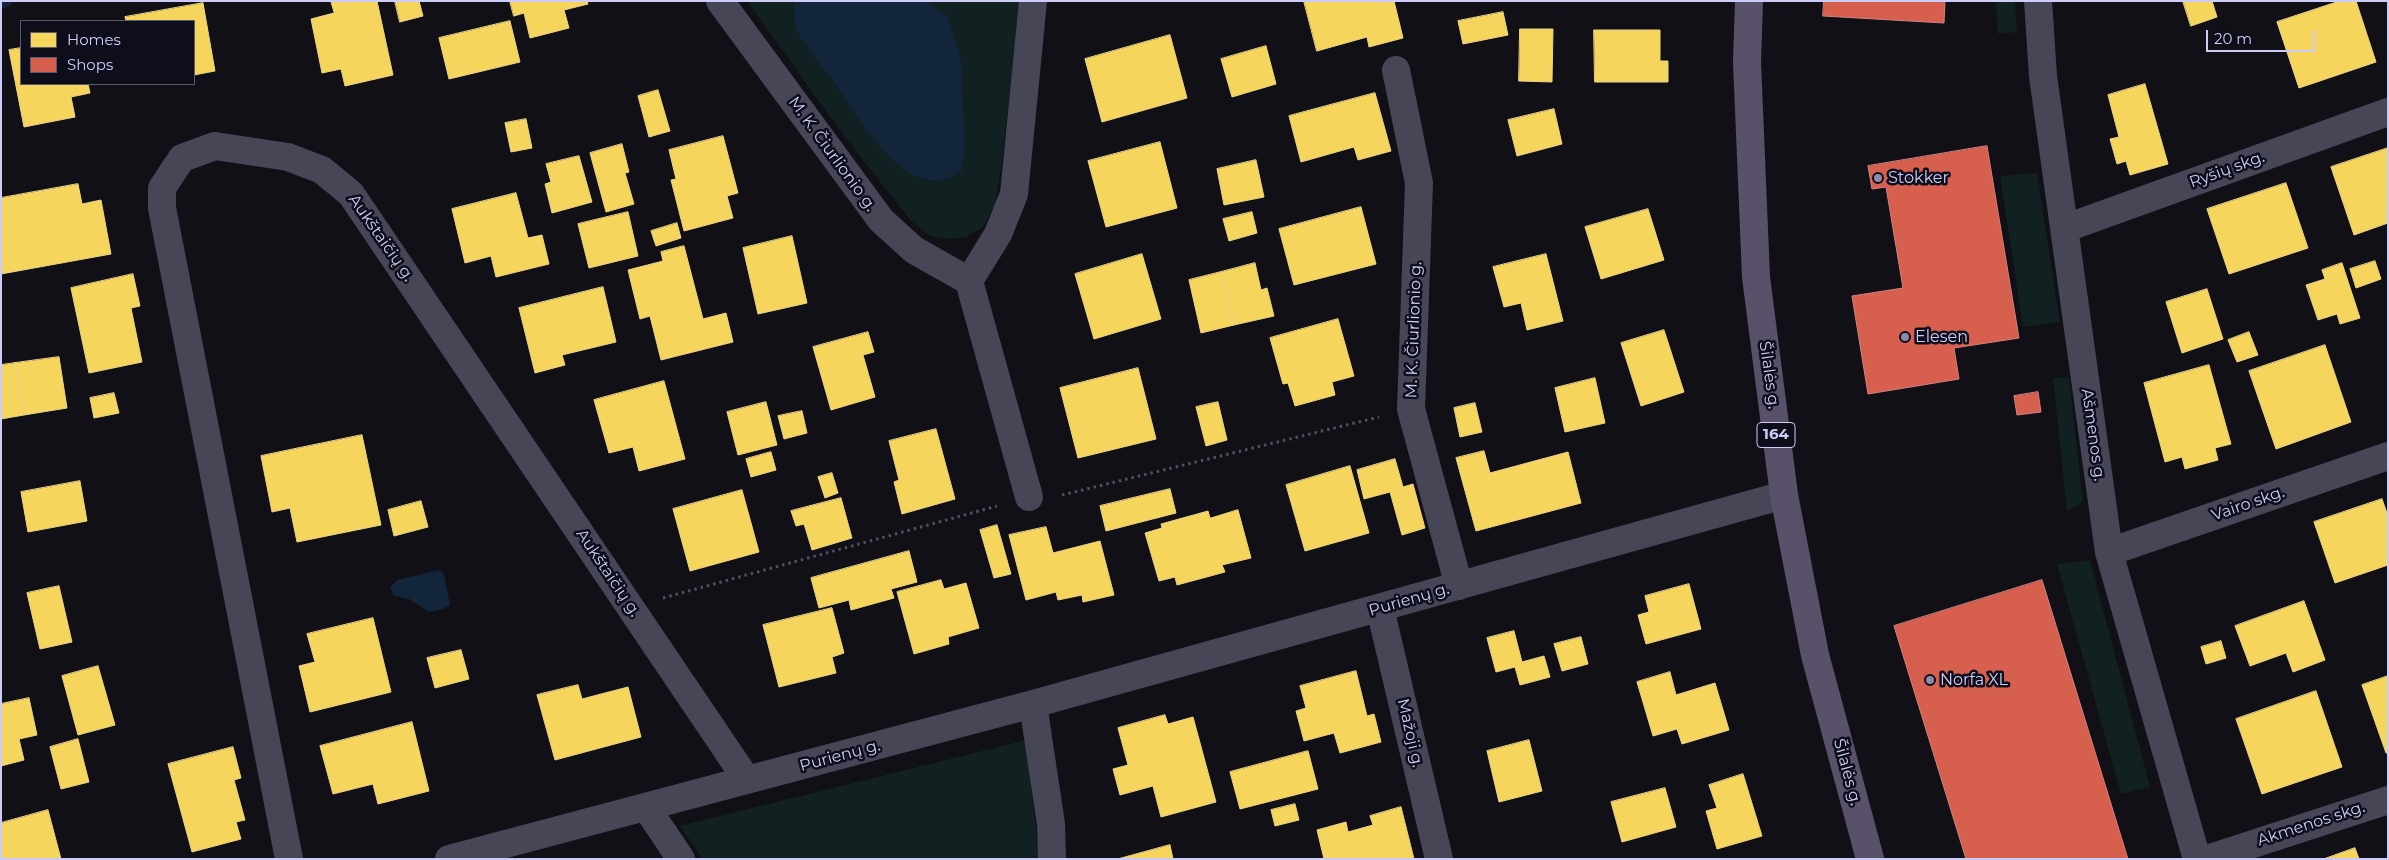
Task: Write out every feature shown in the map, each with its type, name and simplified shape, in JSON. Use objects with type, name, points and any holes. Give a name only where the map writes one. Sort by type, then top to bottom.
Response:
[{"type":"main road","name":"Šilalės g.","points":[[1749,1],[1747,62],[1756,277],[1784,495],[1815,655],[1870,859]]},
{"type":"street","name":"M. K. Čiurlionio g.","points":[[720,1],[881,220],[914,250],[969,281]]},
{"type":"street","points":[[1029,497],[969,281],[998,234],[1014,194],[1033,1]]},
{"type":"street","name":"Ašmenos g.","points":[[2038,1],[2043,76],[2066,228],[2109,552],[2197,859]]},
{"type":"street","name":"M. K. Čiurlionio g.","points":[[1396,70],[1419,183],[1411,410],[1459,586]]},
{"type":"street","name":"Ryšių skg.","points":[[2066,228],[2388,112]]},
{"type":"street","name":"Aukštaičių g.","points":[[289,859],[162,208],[162,188],[182,158],[215,146],[288,157],[322,170],[351,194],[748,780]]},
{"type":"street","name":"Vairo skg.","points":[[2109,552],[2388,456]]},
{"type":"street","name":"Purienų g.","points":[[449,859],[1033,704],[1784,495]]},
{"type":"street","name":"Mažoji g.","points":[[1380,608],[1439,859]]},
{"type":"street","points":[[1033,704],[1050,824],[1052,859]]},
{"type":"street","name":"Akmenos skg.","points":[[2207,859],[2388,800]]},
{"type":"street","points":[[646,807],[681,859]]},
{"type":"shaded area","points":[[747,1],[1020,1],[1001,169],[995,204],[983,227],[966,237],[947,239],[930,236],[910,220],[839,129]]},
{"type":"shaded area","points":[[1996,1],[2015,1],[2017,32],[1998,34]]},
{"type":"shaded area","points":[[2037,173],[2060,322],[2023,327],[2000,176]]},
{"type":"shaded area","points":[[2069,377],[2083,502],[2067,511],[2053,378]]},
{"type":"shaded area","points":[[2090,560],[2150,787],[2121,794],[2057,564]]},
{"type":"shaded area","points":[[1026,740],[1039,859],[703,859],[680,826]]},
{"type":"water","points":[[795,1],[927,1],[947,16],[961,60],[965,147],[962,170],[943,180],[924,179],[906,170],[889,156],[858,118],[836,84],[799,34],[795,22]]},
{"type":"water","points":[[439,570],[444,574],[450,605],[443,609],[429,612],[409,599],[394,596],[390,588],[397,580]]},
{"type":"building: Homes","points":[[331,1],[377,1],[393,75],[345,86],[341,69],[322,73],[311,19],[334,13]]},
{"type":"building: Homes","points":[[395,1],[419,1],[423,16],[400,22]]},
{"type":"building: Homes","points":[[510,1],[587,1],[588,4],[564,10],[569,28],[530,38],[524,13],[514,16]]},
{"type":"building: Homes","points":[[1304,1],[1394,1],[1403,38],[1369,47],[1367,37],[1317,51]]},
{"type":"building: Homes","points":[[2183,1],[2212,1],[2217,17],[2191,26]]},
{"type":"building: Homes","points":[[2340,1],[2356,1],[2376,62],[2299,88],[2277,22]]},
{"type":"building: Homes","points":[[203,3],[215,71],[195,75],[195,20],[126,20],[125,17]]},
{"type":"building: Homes","points":[[1503,12],[1508,35],[1463,44],[1458,21]]},
{"type":"building: Homes","points":[[510,21],[520,62],[449,79],[439,38]]},
{"type":"building: Homes","points":[[1520,29],[1553,29],[1552,82],[1519,81]]},
{"type":"building: Homes","points":[[1594,30],[1660,30],[1660,61],[1668,61],[1668,82],[1595,82]]},
{"type":"building: Homes","points":[[1170,35],[1187,98],[1102,122],[1085,59]]},
{"type":"building: Homes","points":[[1266,46],[1276,84],[1232,97],[1221,59]]},
{"type":"building: Homes","points":[[20,48],[20,85],[88,85],[90,93],[71,97],[75,117],[24,127],[9,50]]},
{"type":"building: Homes","points":[[2145,84],[2168,164],[2130,175],[2126,161],[2117,164],[2110,139],[2119,137],[2108,95]]},
{"type":"building: Homes","points":[[658,90],[670,131],[649,137],[638,96]]},
{"type":"building: Homes","points":[[1375,93],[1391,151],[1358,160],[1354,147],[1301,162],[1289,116]]},
{"type":"building: Homes","points":[[1554,109],[1562,144],[1517,156],[1508,120]]},
{"type":"building: Homes","points":[[526,119],[532,148],[511,152],[505,123]]},
{"type":"building: Homes","points":[[723,136],[738,193],[727,196],[733,218],[684,231],[671,180],[676,179],[669,150]]},
{"type":"building: Homes","points":[[1160,142],[1177,208],[1106,227],[1088,161]]},
{"type":"building: Homes","points":[[622,144],[629,172],[625,173],[634,204],[606,212],[590,153]]},
{"type":"building: Homes","points":[[2388,148],[2388,223],[2354,235],[2331,167]]},
{"type":"building: Homes","points":[[579,156],[592,202],[552,213],[545,184],[551,182],[546,164]]},
{"type":"building: Homes","points":[[1256,160],[1264,197],[1224,205],[1217,169]]},
{"type":"building: Homes","points":[[2286,183],[2308,248],[2229,274],[2207,209]]},
{"type":"building: Homes","points":[[78,184],[82,204],[101,200],[111,254],[1,274],[1,198]]},
{"type":"building: Homes","points":[[516,193],[528,238],[542,235],[549,264],[496,277],[491,256],[465,263],[452,209]]},
{"type":"building: Homes","points":[[1361,207],[1376,264],[1294,285],[1279,229]]},
{"type":"building: Homes","points":[[1648,209],[1664,260],[1601,279],[1585,227]]},
{"type":"building: Homes","points":[[628,212],[638,256],[589,268],[578,224]]},
{"type":"building: Homes","points":[[1252,212],[1257,233],[1229,241],[1223,219]]},
{"type":"building: Homes","points":[[677,223],[681,238],[656,246],[651,231]]},
{"type":"building: Homes","points":[[792,236],[807,303],[758,314],[743,248]]},
{"type":"building: Homes","points":[[684,246],[703,319],[726,313],[733,342],[661,360],[650,316],[640,319],[628,270],[663,261],[661,252]]},
{"type":"building: Homes","points":[[1142,254],[1161,319],[1094,339],[1075,274]]},
{"type":"building: Homes","points":[[1546,254],[1563,321],[1527,330],[1521,303],[1504,307],[1493,267]]},
{"type":"building: Homes","points":[[2375,261],[2381,279],[2356,288],[2350,269]]},
{"type":"building: Homes","points":[[1255,263],[1261,290],[1267,288],[1274,316],[1234,325],[1221,272]]},
{"type":"building: Homes","points":[[2342,263],[2360,318],[2340,324],[2337,314],[2318,320],[2306,285],[2325,279],[2322,270]]},
{"type":"building: Homes","points":[[1221,272],[1234,325],[1201,333],[1189,280]]},
{"type":"building: Homes","points":[[133,274],[140,306],[131,308],[142,362],[89,373],[71,288]]},
{"type":"building: Homes","points":[[603,287],[616,342],[562,355],[565,365],[535,373],[519,308]]},
{"type":"building: Homes","points":[[2207,289],[2223,339],[2182,353],[2166,302]]},
{"type":"building: Homes","points":[[1338,319],[1354,376],[1332,382],[1335,395],[1295,406],[1288,383],[1283,384],[1270,338]]},
{"type":"building: Homes","points":[[1664,330],[1684,392],[1641,406],[1621,343]]},
{"type":"building: Homes","points":[[868,332],[874,352],[863,355],[875,397],[831,410],[813,347]]},
{"type":"building: Homes","points":[[2249,332],[2258,355],[2237,362],[2228,340]]},
{"type":"building: Homes","points":[[2325,345],[2351,422],[2276,449],[2249,371]]},
{"type":"building: Homes","points":[[59,357],[67,408],[24,415],[15,363]]},
{"type":"building: Homes","points":[[15,363],[24,415],[1,419],[1,365]]},
{"type":"building: Homes","points":[[2209,365],[2231,444],[2215,448],[2218,460],[2185,469],[2182,457],[2165,462],[2144,383]]},
{"type":"building: Homes","points":[[1138,368],[1156,439],[1078,458],[1060,388]]},
{"type":"building: Homes","points":[[1595,378],[1605,423],[1565,432],[1555,388]]},
{"type":"building: Homes","points":[[664,381],[685,459],[639,471],[633,447],[609,453],[594,400]]},
{"type":"building: Homes","points":[[114,393],[119,413],[94,418],[90,398]]},
{"type":"building: Homes","points":[[766,402],[777,445],[738,455],[727,412]]},
{"type":"building: Homes","points":[[1218,402],[1227,440],[1206,446],[1196,407]]},
{"type":"building: Homes","points":[[1475,403],[1482,432],[1460,437],[1454,408]]},
{"type":"building: Homes","points":[[802,411],[807,433],[784,439],[778,416]]},
{"type":"building: Homes","points":[[936,429],[955,499],[902,514],[894,482],[899,480],[889,441]]},
{"type":"building: Homes","points":[[362,435],[381,525],[297,542],[290,508],[272,512],[261,456]]},
{"type":"building: Homes","points":[[1484,451],[1490,473],[1568,452],[1581,503],[1476,531],[1456,458]]},
{"type":"building: Homes","points":[[771,452],[776,470],[751,477],[746,459]]},
{"type":"building: Homes","points":[[1395,459],[1403,487],[1413,484],[1425,528],[1402,535],[1390,492],[1364,499],[1357,470]]},
{"type":"building: Homes","points":[[1350,466],[1369,533],[1305,551],[1286,485]]},
{"type":"building: Homes","points":[[832,473],[838,493],[825,498],[818,477]]},
{"type":"building: Homes","points":[[80,481],[87,521],[28,532],[21,492]]},
{"type":"building: Homes","points":[[1170,489],[1176,513],[1106,531],[1100,506]]},
{"type":"building: Homes","points":[[742,490],[759,552],[690,571],[673,509]]},
{"type":"building: Homes","points":[[841,498],[852,538],[812,550],[804,524],[796,526],[791,511]]},
{"type":"building: Homes","points":[[2382,499],[2388,516],[2388,565],[2335,583],[2314,522]]},
{"type":"building: Homes","points":[[421,501],[428,527],[394,536],[388,510]]},
{"type":"building: Homes","points":[[1238,510],[1251,558],[1222,565],[1225,572],[1177,585],[1175,577],[1159,581],[1145,533],[1162,528],[1161,524],[1208,511],[1210,518]]},
{"type":"building: Homes","points":[[997,525],[1011,574],[994,578],[980,530]]},
{"type":"building: Homes","points":[[1046,527],[1053,553],[1100,541],[1114,595],[1083,602],[1082,595],[1058,600],[1056,592],[1026,600],[1009,535]]},
{"type":"building: Homes","points":[[909,551],[917,582],[891,589],[894,598],[851,610],[849,600],[819,608],[811,578]]},
{"type":"building: Homes","points":[[941,580],[944,589],[966,583],[979,628],[948,637],[949,644],[914,654],[897,592]]},
{"type":"building: Homes","points":[[1689,584],[1701,629],[1646,644],[1638,615],[1649,612],[1645,596]]},
{"type":"building: Homes","points":[[59,586],[72,642],[40,649],[27,593]]},
{"type":"building: Homes","points":[[2304,601],[2325,660],[2293,672],[2286,653],[2250,666],[2235,626]]},
{"type":"building: Homes","points":[[832,608],[844,653],[832,657],[836,673],[779,687],[763,625]]},
{"type":"building: Homes","points":[[373,618],[391,692],[310,712],[299,666],[315,662],[307,634]]},
{"type":"building: Homes","points":[[1514,631],[1522,662],[1544,656],[1550,677],[1520,685],[1515,667],[1496,672],[1487,638]]},
{"type":"building: Homes","points":[[1581,637],[1588,664],[1562,671],[1554,644]]},
{"type":"building: Homes","points":[[2221,641],[2226,658],[2206,664],[2201,647]]},
{"type":"building: Homes","points":[[461,650],[469,679],[435,688],[427,658]]},
{"type":"building: Homes","points":[[98,666],[115,725],[78,735],[62,676]]},
{"type":"building: Homes","points":[[1356,671],[1367,716],[1374,714],[1381,742],[1340,753],[1334,733],[1304,741],[1296,711],[1306,708],[1300,686]]},
{"type":"building: Homes","points":[[1670,672],[1676,695],[1715,683],[1729,730],[1682,744],[1677,729],[1653,736],[1637,682]]},
{"type":"building: Homes","points":[[2388,676],[2388,753],[2386,753],[2362,685]]},
{"type":"building: Homes","points":[[578,685],[582,699],[628,687],[641,737],[555,760],[537,695]]},
{"type":"building: Homes","points":[[2316,691],[2342,767],[2262,794],[2236,719]]},
{"type":"building: Homes","points":[[29,698],[37,735],[19,739],[24,760],[1,766],[1,704]]},
{"type":"building: Homes","points":[[1165,715],[1168,724],[1193,717],[1216,802],[1161,817],[1153,786],[1120,795],[1113,769],[1128,765],[1118,728]]},
{"type":"building: Homes","points":[[412,722],[429,791],[378,804],[373,784],[333,794],[320,746]]},
{"type":"building: Homes","points":[[78,739],[89,782],[61,789],[50,747]]},
{"type":"building: Homes","points":[[1529,740],[1542,791],[1499,802],[1487,751]]},
{"type":"building: Homes","points":[[233,747],[241,778],[234,780],[245,820],[236,822],[241,839],[192,852],[168,764]]},
{"type":"building: Homes","points":[[1308,751],[1318,789],[1240,809],[1230,772]]},
{"type":"building: Homes","points":[[1743,774],[1762,836],[1717,849],[1706,811],[1717,808],[1709,785]]},
{"type":"building: Homes","points":[[1665,788],[1676,827],[1622,842],[1611,802]]},
{"type":"building: Homes","points":[[1295,804],[1299,820],[1275,826],[1271,810]]},
{"type":"building: Homes","points":[[1401,807],[1414,859],[1324,859],[1317,830],[1346,822],[1348,832],[1373,825],[1370,816]]},
{"type":"building: Homes","points":[[48,810],[61,859],[1,859],[1,823]]},
{"type":"building: Homes","points":[[1170,845],[1173,859],[1118,859]]},
{"type":"building: Homes","points":[[2355,848],[2359,859],[2324,859]]},
{"type":"building: Shops","points":[[1824,1],[1945,1],[1944,23],[1823,16]]},
{"type":"building: Shops","points":[[1987,146],[2019,338],[1954,348],[1959,379],[1868,394],[1852,296],[1903,288],[1886,187],[1872,189],[1868,166]]},
{"type":"building: Shops","points":[[2038,392],[2041,412],[2017,415],[2014,396]]},
{"type":"building: Shops","points":[[2042,580],[2128,859],[1966,859],[1894,626]]},
{"type":"waterway","points":[[1,3],[7,1]]},
{"type":"place","name":"Stokker","points":[[1878,178]]},
{"type":"place","name":"Elesen","points":[[1905,337]]},
{"type":"place","name":"Norfa XL","points":[[1930,680]]}]
